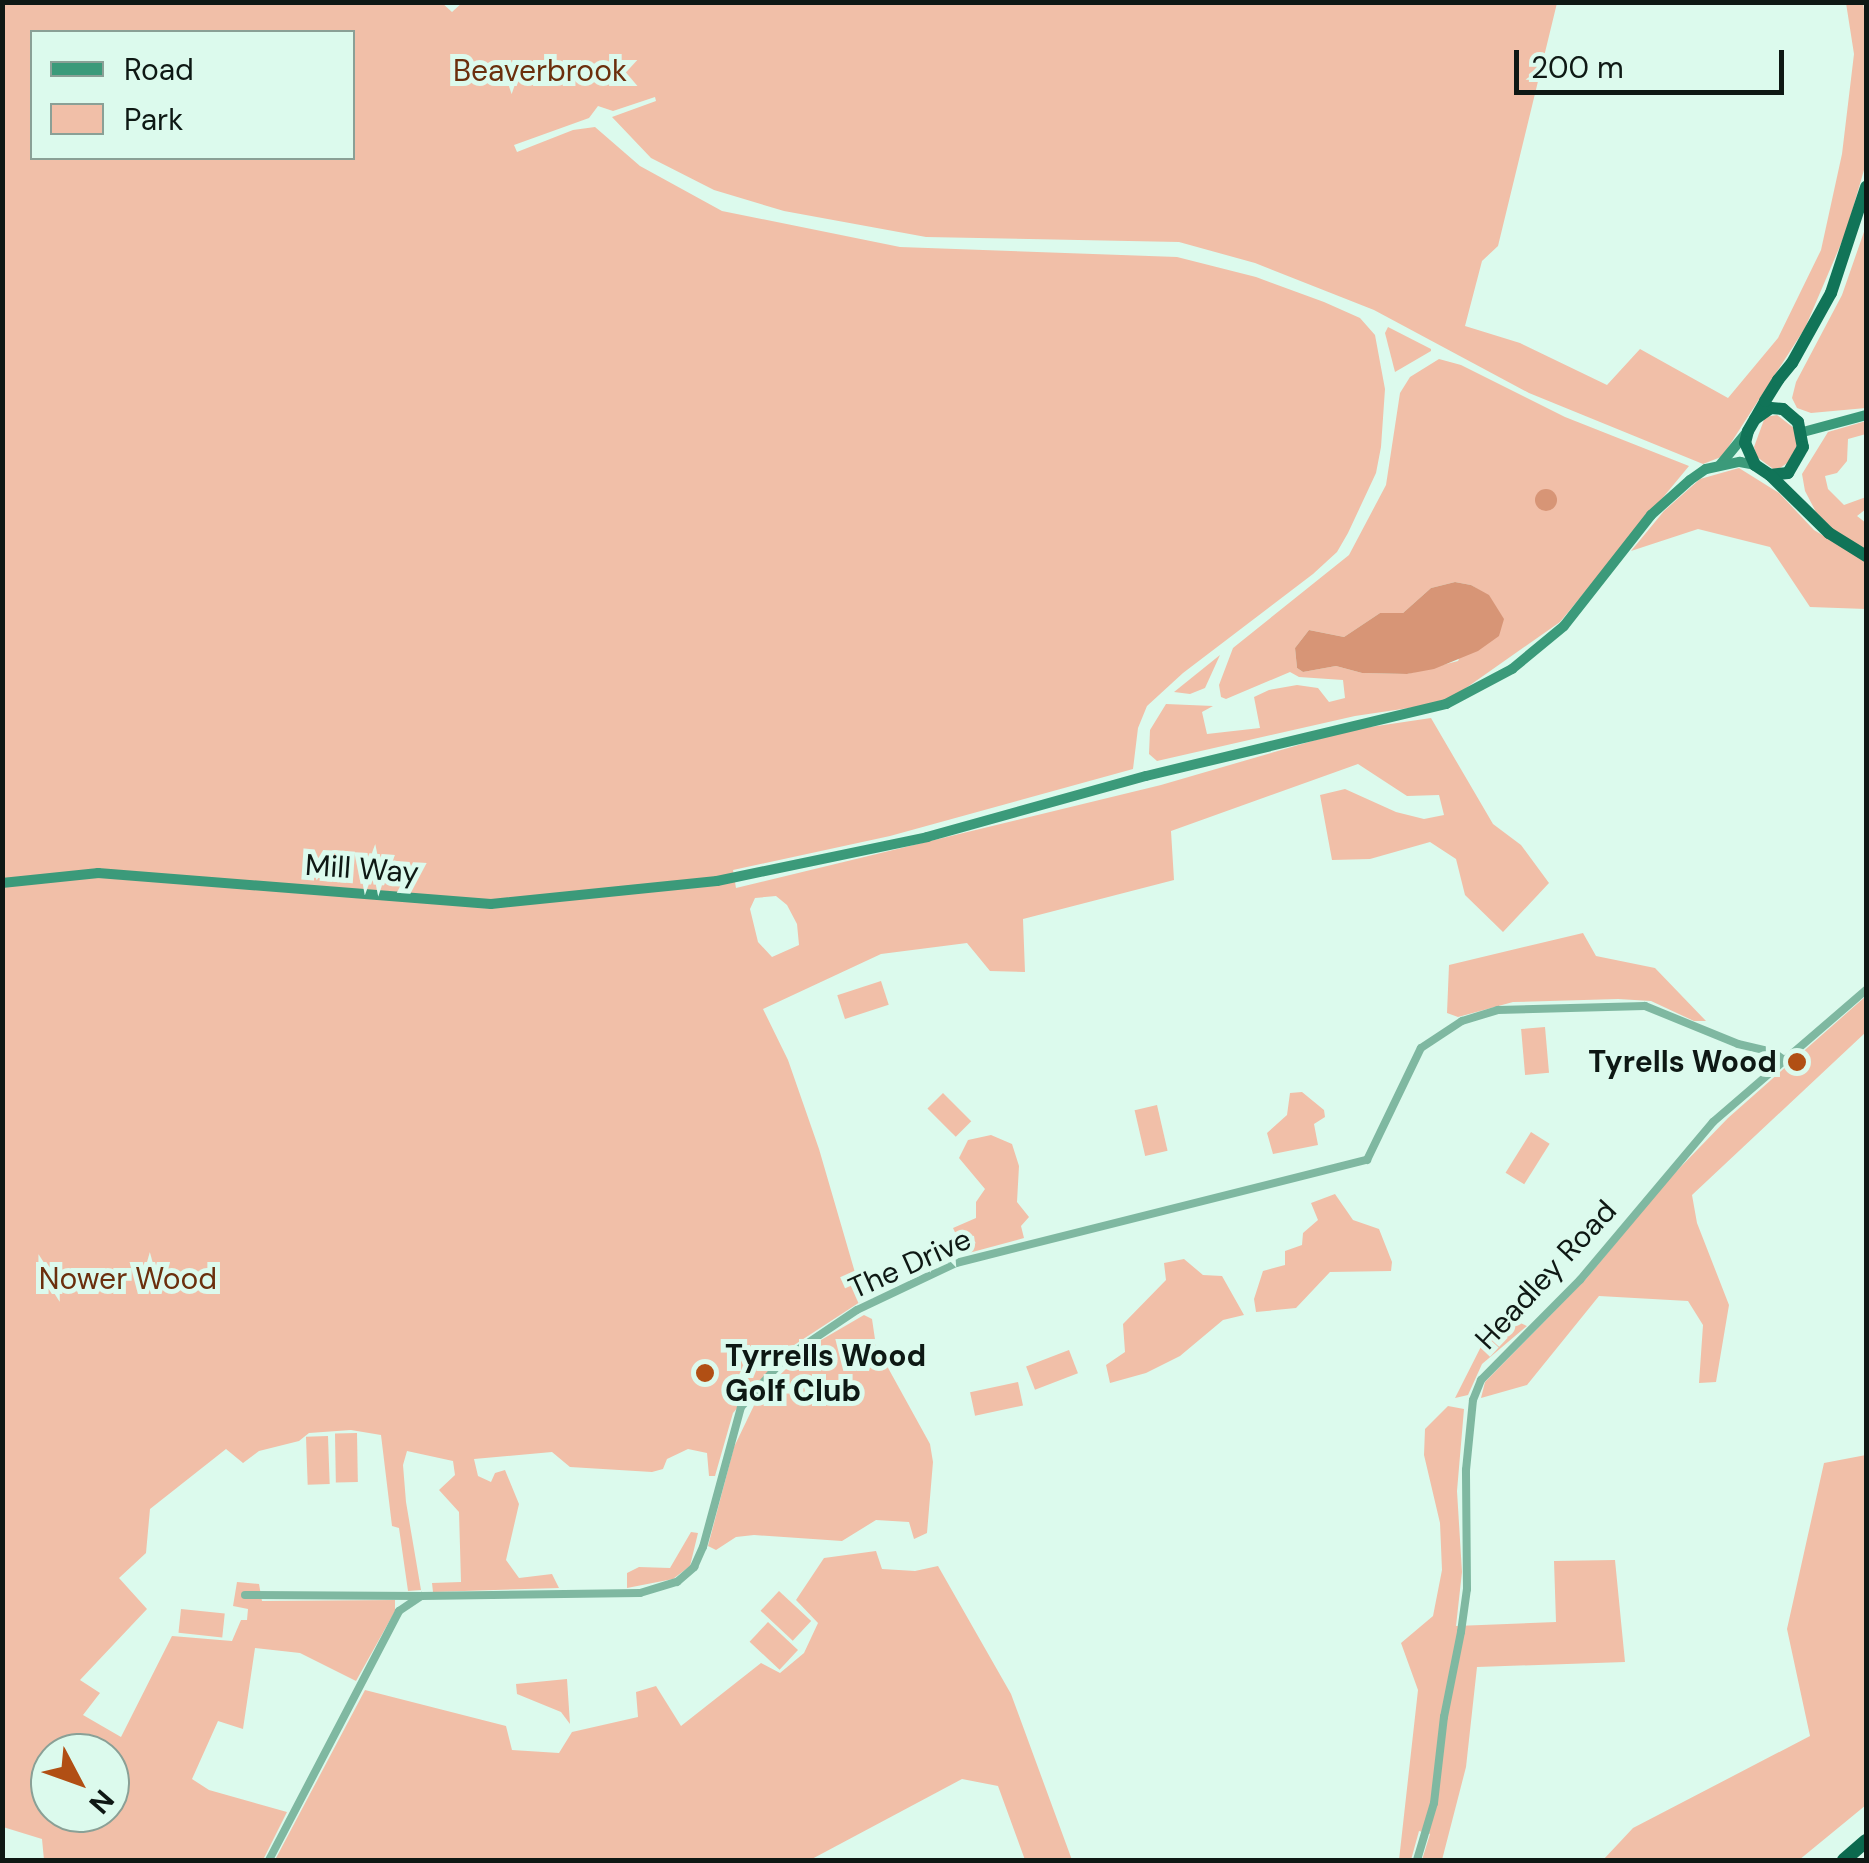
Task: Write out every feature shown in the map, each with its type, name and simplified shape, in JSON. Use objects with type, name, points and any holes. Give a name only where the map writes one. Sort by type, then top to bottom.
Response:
[{"type":"highway","points":[[1866,187],[1844,264],[1745,443],[1755,465],[1828,533],[1866,556]]},
{"type":"highway","points":[[1792,364],[1782,398],[1784,409],[1803,432],[1794,478],[1802,507]]},
{"type":"highway","points":[[1752,425],[1771,408],[1784,409]]},
{"type":"highway","points":[[1770,475],[1780,476],[1796,466]]},
{"type":"highway","points":[[1844,1860],[1866,1842]]},
{"type":"main road","points":[[1803,432],[1866,415]]},
{"type":"main road","points":[[1719,466],[1752,425]]},
{"type":"main road","points":[[1719,466],[1755,465]]},
{"type":"main road","name":"Mill Way","points":[[2,883],[98,874],[491,904],[717,881],[928,837],[1182,767],[1446,704],[1486,685],[1536,650],[1584,606],[1651,515],[1690,480],[1719,466]]},
{"type":"street","name":"Headley Road","points":[[1418,1860],[1434,1803],[1444,1717],[1462,1632],[1467,1589],[1466,1470],[1474,1400],[1481,1380],[1580,1280],[1713,1122],[1866,990]]},
{"type":"street","name":"The Drive","points":[[244,1595],[640,1594],[677,1582],[694,1567],[702,1547],[742,1407],[810,1338],[956,1262],[1366,1160],[1374,1154],[1421,1048],[1462,1021],[1498,1010],[1645,1006],[1738,1044],[1773,1052],[1784,1060]]},
{"type":"street","points":[[269,1860],[399,1610],[421,1596]]},
{"type":"green space","points":[[441,2],[452,12],[463,2],[1557,3],[1498,246],[1482,261],[1465,326],[1520,343],[1607,385],[1640,349],[1728,398],[1778,338],[1821,250],[1842,154],[1854,54],[1846,3],[1863,3],[1864,170],[1846,232],[1805,328],[1721,457],[1703,464],[1529,393],[1374,310],[1255,263],[1179,242],[926,237],[784,211],[714,190],[651,158],[612,117],[656,101],[655,97],[613,111],[598,106],[589,118],[514,145],[517,152],[573,130],[595,127],[640,166],[722,211],[900,247],[1177,257],[1256,277],[1324,302],[1360,318],[1375,335],[1385,389],[1381,447],[1376,473],[1348,533],[1337,552],[1313,574],[1183,673],[1147,706],[1138,728],[1133,769],[890,836],[733,870],[736,888],[1161,785],[1350,730],[1431,718],[1493,824],[1521,845],[1549,883],[1503,932],[1465,895],[1456,859],[1430,842],[1370,859],[1332,860],[1320,795],[1345,789],[1396,812],[1424,819],[1444,815],[1439,795],[1407,796],[1358,764],[1171,831],[1174,880],[1023,919],[1025,972],[990,971],[967,943],[881,954],[763,1009],[788,1060],[819,1149],[863,1300],[788,1349],[733,1413],[715,1476],[709,1476],[707,1453],[688,1449],[667,1459],[663,1469],[652,1472],[570,1467],[552,1452],[474,1459],[478,1476],[491,1482],[495,1473],[505,1470],[519,1504],[506,1560],[519,1578],[552,1574],[559,1588],[433,1592],[432,1583],[461,1582],[459,1512],[439,1490],[455,1475],[453,1461],[407,1451],[403,1465],[406,1502],[421,1590],[408,1591],[399,1528],[392,1526],[381,1435],[351,1430],[309,1433],[299,1441],[259,1451],[243,1463],[226,1449],[150,1509],[146,1553],[119,1578],[147,1609],[80,1680],[100,1693],[83,1715],[114,1733],[30,1733],[30,1833],[130,1833],[130,1733],[123,1733],[172,1636],[232,1641],[241,1620],[247,1620],[248,1609],[233,1606],[237,1582],[259,1584],[262,1601],[395,1600],[395,1611],[356,1681],[300,1653],[255,1648],[243,1729],[218,1721],[192,1779],[209,1790],[287,1812],[263,1860],[44,1860],[42,1839],[3,1827],[2,3]],"holes":[[[776,896],[787,905],[797,924],[799,945],[772,957],[758,942],[750,909],[755,898]]]},
{"type":"green space","points":[[1866,226],[1866,408],[1811,413],[1797,408],[1792,398],[1796,382],[1842,295]]},
{"type":"green space","points":[[1388,327],[1431,351],[1395,372],[1385,333]]},
{"type":"green space","points":[[1439,359],[1461,365],[1565,417],[1689,466],[1560,622],[1456,695],[1429,705],[1355,716],[1157,761],[1149,754],[1150,730],[1166,704],[1213,706],[1202,712],[1207,734],[1260,728],[1254,697],[1269,690],[1297,685],[1318,688],[1329,702],[1345,698],[1343,680],[1299,677],[1290,672],[1226,699],[1221,697],[1219,685],[1233,648],[1349,555],[1386,485],[1400,393],[1410,377]],"holes":[[[1455,582],[1471,585],[1489,596],[1458,661],[1407,674],[1362,673],[1336,666],[1303,672],[1297,668],[1295,648],[1309,630],[1344,637],[1380,613],[1403,613],[1431,588]]]},
{"type":"green space","points":[[1777,415],[1794,428],[1797,445],[1790,461],[1776,471],[1757,457],[1754,447],[1765,417]]},
{"type":"green space","points":[[1866,421],[1866,434],[1848,439],[1847,461],[1837,473],[1825,476],[1828,489],[1844,505],[1866,497],[1866,509],[1857,516],[1866,523],[1866,550],[1836,532],[1816,512],[1805,491],[1802,474],[1828,432]]},
{"type":"green space","points":[[1739,468],[1779,493],[1814,530],[1866,562],[1866,609],[1810,607],[1770,547],[1698,529],[1631,551],[1664,511],[1700,479]]},
{"type":"green space","points":[[1220,655],[1205,688],[1190,694],[1174,692]]},
{"type":"green space","points":[[1583,933],[1596,956],[1655,968],[1706,1021],[1694,1021],[1651,1001],[1618,999],[1513,1002],[1458,1017],[1447,1013],[1449,965]]},
{"type":"green space","points":[[881,981],[889,1005],[845,1019],[837,995]]},
{"type":"green space","points":[[1866,996],[1866,1032],[1692,1195],[1697,1223],[1729,1305],[1716,1382],[1699,1383],[1703,1325],[1688,1301],[1599,1296],[1527,1385],[1481,1398],[1485,1382],[1586,1279],[1669,1179],[1728,1118]]},
{"type":"green space","points":[[1545,1027],[1549,1073],[1525,1075],[1521,1029]]},
{"type":"green space","points":[[1302,1092],[1324,1110],[1325,1117],[1314,1124],[1318,1145],[1273,1154],[1267,1133],[1287,1115],[1290,1093]]},
{"type":"green space","points":[[943,1093],[971,1121],[956,1137],[927,1109]]},
{"type":"green space","points":[[1157,1105],[1168,1151],[1145,1156],[1135,1110]]},
{"type":"green space","points":[[1531,1132],[1550,1144],[1524,1184],[1506,1173]]},
{"type":"green space","points":[[991,1135],[1012,1144],[1019,1166],[1017,1202],[1029,1217],[1021,1226],[1024,1238],[965,1254],[953,1228],[976,1218],[976,1202],[985,1189],[959,1158],[968,1140]]},
{"type":"green space","points":[[1335,1194],[1353,1220],[1379,1229],[1392,1262],[1391,1271],[1330,1272],[1296,1308],[1256,1312],[1254,1299],[1263,1271],[1285,1265],[1285,1251],[1302,1245],[1303,1233],[1318,1220],[1311,1203]]},
{"type":"green space","points":[[1184,1259],[1203,1275],[1222,1276],[1244,1315],[1223,1320],[1180,1356],[1146,1373],[1110,1383],[1106,1365],[1125,1352],[1123,1324],[1166,1280],[1164,1263]]},
{"type":"green space","points":[[1498,1313],[1527,1326],[1482,1364],[1468,1395],[1455,1398]]},
{"type":"green space","points":[[864,1315],[872,1319],[876,1346],[930,1444],[933,1462],[927,1533],[914,1539],[909,1522],[876,1520],[842,1541],[754,1535],[736,1537],[716,1550],[708,1546],[734,1447],[759,1395],[809,1347]]},
{"type":"green space","points":[[1069,1350],[1078,1373],[1035,1390],[1026,1366]]},
{"type":"green space","points":[[1018,1382],[1023,1405],[975,1416],[970,1392]]},
{"type":"green space","points":[[1448,1406],[1464,1409],[1457,1491],[1462,1572],[1456,1626],[1556,1622],[1554,1561],[1615,1560],[1625,1662],[1477,1667],[1466,1767],[1442,1860],[1422,1860],[1430,1834],[1419,1831],[1411,1860],[1399,1860],[1418,1690],[1401,1643],[1433,1616],[1442,1570],[1440,1523],[1424,1455],[1425,1429]]},
{"type":"green space","points":[[335,1433],[357,1433],[358,1482],[336,1482]]},
{"type":"green space","points":[[328,1436],[330,1484],[308,1485],[306,1437]]},
{"type":"green space","points":[[1866,1455],[1866,1805],[1799,1860],[1603,1860],[1633,1828],[1810,1736],[1787,1629],[1824,1463]]},
{"type":"green space","points":[[691,1532],[698,1533],[690,1566],[673,1579],[627,1588],[627,1573],[639,1567],[670,1568]]},
{"type":"green space","points":[[876,1551],[882,1569],[915,1571],[938,1566],[1011,1694],[1072,1860],[1025,1860],[998,1786],[962,1779],[810,1860],[275,1860],[365,1690],[506,1726],[512,1750],[559,1753],[572,1732],[638,1717],[636,1692],[656,1686],[681,1726],[761,1663],[780,1673],[804,1653],[818,1623],[796,1600],[824,1558]]},
{"type":"green space","points":[[779,1591],[811,1621],[793,1641],[761,1611]]},
{"type":"green space","points":[[181,1609],[225,1614],[222,1637],[178,1633]]},
{"type":"green space","points":[[768,1622],[798,1650],[780,1670],[750,1642]]},
{"type":"green space","points":[[567,1679],[570,1724],[561,1712],[517,1694],[516,1684]]},
{"type":"shaded area","points":[[1546,489],[1554,492],[1554,508],[1546,511],[1538,508],[1535,500],[1538,492]]},
{"type":"shaded area","points":[[1455,582],[1489,595],[1504,619],[1499,636],[1478,651],[1434,669],[1407,674],[1362,673],[1336,666],[1303,672],[1297,668],[1295,648],[1309,630],[1344,637],[1380,613],[1403,613],[1431,588]]},
{"type":"place","name":"Tyrells Wood","points":[[1797,1062]]},
{"type":"place","name":"Tyrrells Wood Golf Club","points":[[705,1373]]},
{"type":"park label","name":"Beaverbrook","points":[[540,71]]},
{"type":"park label","name":"Nower Wood","points":[[128,1279]]}]
